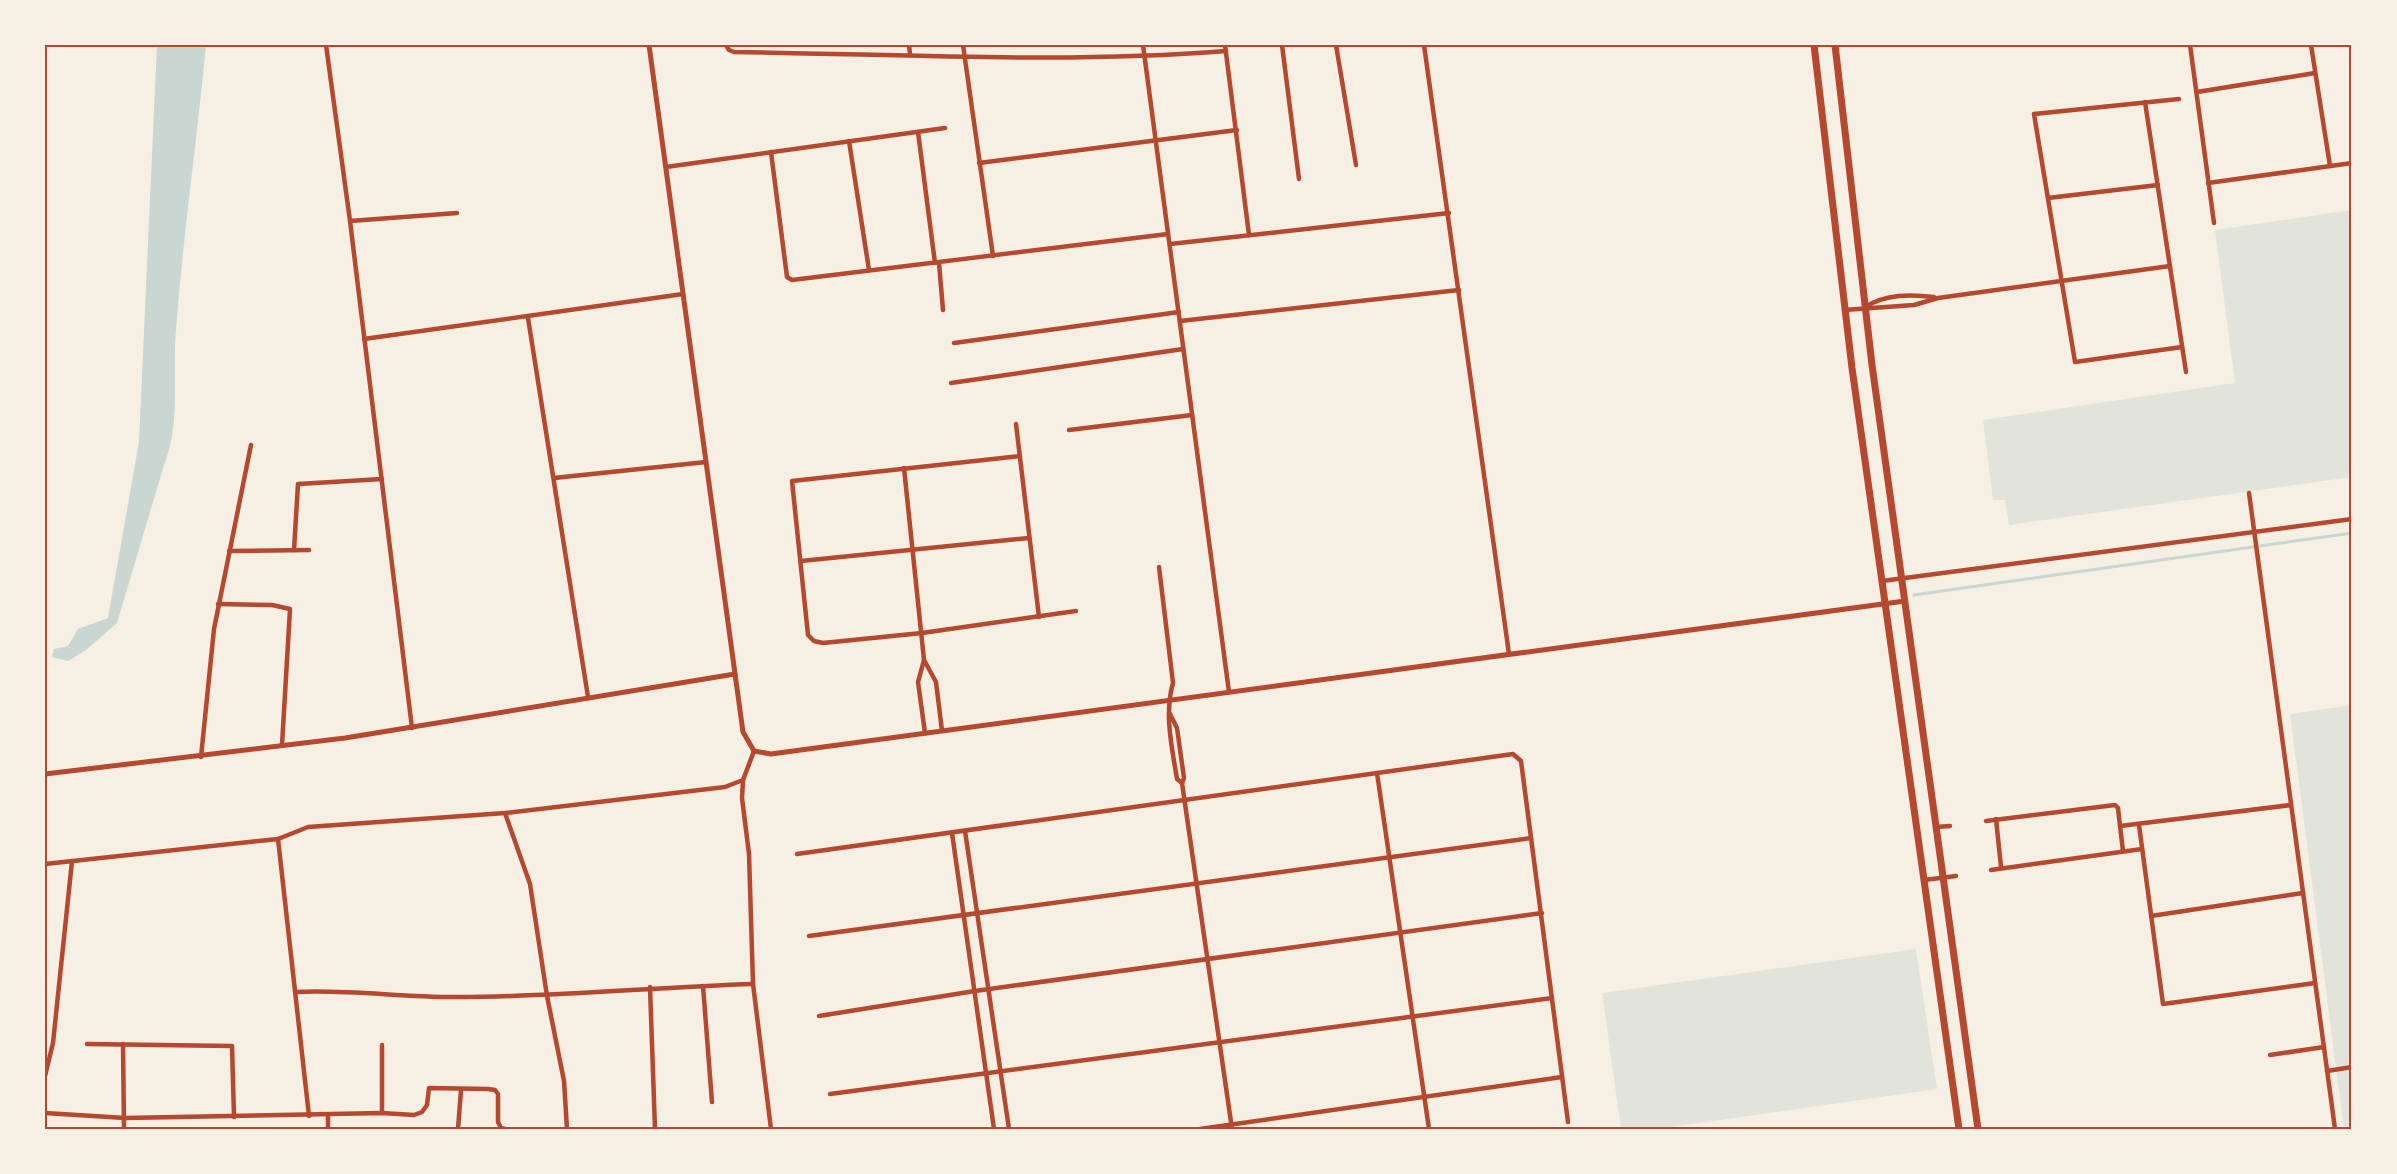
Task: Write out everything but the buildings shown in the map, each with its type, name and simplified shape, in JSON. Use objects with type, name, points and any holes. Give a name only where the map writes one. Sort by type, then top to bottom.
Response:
[{"type":"main road","points":[[1814,45],[1844,310],[1959,1129]]},
{"type":"main road","points":[[1835,45],[1865,307],[1978,1129]]},
{"type":"street","points":[[326,45],[350,221],[412,728]]},
{"type":"street","points":[[649,45],[743,732],[754,751],[771,754],[1905,601]]},
{"type":"street","points":[[726,45],[734,52],[1145,58],[1226,48],[1250,235]]},
{"type":"street","points":[[909,45],[910,54]]},
{"type":"street","points":[[963,45],[993,256]]},
{"type":"street","points":[[1143,45],[1229,692]]},
{"type":"street","points":[[1282,45],[1299,179]]},
{"type":"street","points":[[1336,45],[1356,165]]},
{"type":"street","points":[[1424,45],[1509,654]]},
{"type":"street","points":[[2190,45],[2214,223]]},
{"type":"street","points":[[2311,45],[2330,166]]},
{"type":"street","points":[[2197,92],[2315,73]]},
{"type":"street","points":[[2179,99],[2034,114],[2075,362],[2182,347]]},
{"type":"street","points":[[2145,102],[2186,372]]},
{"type":"street","points":[[666,167],[945,128]]},
{"type":"street","points":[[979,163],[1237,130]]},
{"type":"street","points":[[918,132],[943,310]]},
{"type":"street","points":[[849,141],[869,270]]},
{"type":"street","points":[[771,152],[787,277],[792,280],[1168,234]]},
{"type":"street","points":[[2208,183],[2352,163]]},
{"type":"street","points":[[2048,198],[2158,185]]},
{"type":"street","points":[[350,221],[457,213]]},
{"type":"street","points":[[1170,244],[1449,213]]},
{"type":"street","points":[[1844,310],[1914,305],[1938,298],[2170,266]]},
{"type":"street","points":[[1180,321],[1459,290]]},
{"type":"street","points":[[364,339],[528,318],[683,294]]},
{"type":"street","points":[[1865,307],[1878,299],[1912,294],[1938,298]]},
{"type":"street","points":[[954,343],[1179,312]]},
{"type":"street","points":[[528,318],[588,697]]},
{"type":"street","points":[[951,383],[1184,349]]},
{"type":"street","points":[[1069,430],[1192,415]]},
{"type":"street","points":[[1016,424],[1039,617]]},
{"type":"street","points":[[201,757],[218,604],[251,445]]},
{"type":"street","points":[[1020,456],[792,481],[808,635],[814,641],[922,633],[1077,611]]},
{"type":"street","points":[[554,478],[706,462]]},
{"type":"street","points":[[904,468],[922,633],[924,660],[918,682],[925,733]]},
{"type":"street","points":[[294,550],[298,484],[382,479]]},
{"type":"street","points":[[2249,493],[2335,1129]]},
{"type":"street","points":[[1882,581],[2352,519]]},
{"type":"street","points":[[801,561],[1029,538]]},
{"type":"street","points":[[229,551],[309,550]]},
{"type":"street","points":[[1159,567],[1173,683],[1168,700],[1170,729],[1177,779],[1182,783]]},
{"type":"street","points":[[218,604],[272,605],[290,609],[282,745]]},
{"type":"street","points":[[924,660],[936,682],[942,731]]},
{"type":"street","points":[[45,774],[201,757],[412,728],[735,674]]},
{"type":"street","points":[[1170,714],[1177,728],[1184,778],[1182,783],[1184,800],[1232,1127]]},
{"type":"street","points":[[754,751],[742,780],[749,854],[753,984],[771,1129]]},
{"type":"street","points":[[797,854],[1513,754],[1521,761],[1568,1122]]},
{"type":"street","points":[[1377,773],[1429,1129]]},
{"type":"street","points":[[45,864],[278,839],[308,827],[505,813],[725,787],[742,780]]},
{"type":"street","points":[[1986,821],[2115,805],[2118,808],[2123,852]]},
{"type":"street","points":[[2120,826],[2291,805]]},
{"type":"street","points":[[505,813],[530,884],[547,996],[564,1081],[567,1129]]},
{"type":"street","points":[[1996,819],[2001,867]]},
{"type":"street","points":[[2139,825],[2163,1004],[2315,983]]},
{"type":"street","points":[[1936,827],[1950,826]]},
{"type":"street","points":[[965,831],[1009,1129]]},
{"type":"street","points":[[952,833],[994,1129]]},
{"type":"street","points":[[809,936],[1531,838]]},
{"type":"street","points":[[278,839],[309,1116]]},
{"type":"street","points":[[1991,870],[2142,849]]},
{"type":"street","points":[[45,1076],[53,1043],[72,861]]},
{"type":"street","points":[[1924,880],[1956,876]]},
{"type":"street","points":[[2151,916],[2303,893]]},
{"type":"street","points":[[819,1016],[988,989],[1542,913]]},
{"type":"street","points":[[295,992],[460,998],[547,996],[650,987],[753,984]]},
{"type":"street","points":[[703,986],[712,1102]]},
{"type":"street","points":[[650,987],[655,1129]]},
{"type":"street","points":[[830,1094],[1552,998]]},
{"type":"street","points":[[87,1044],[232,1046],[234,1117]]},
{"type":"street","points":[[123,1044],[124,1129]]},
{"type":"street","points":[[382,1045],[382,1113]]},
{"type":"street","points":[[2270,1055],[2324,1047]]},
{"type":"street","points":[[2327,1071],[2352,1067]]},
{"type":"street","points":[[1200,1129],[1232,1127],[1562,1077]]},
{"type":"street","points":[[45,1113],[125,1118],[328,1116],[382,1113],[414,1115],[422,1112],[427,1105],[429,1088],[495,1090],[498,1094],[498,1122],[501,1128],[505,1129]]},
{"type":"street","points":[[458,1129],[461,1090]]},
{"type":"street","points":[[328,1116],[328,1129]]},
{"type":"shaded area","points":[[157,45],[206,45],[179,294],[172,433],[169,450],[117,623],[86,650],[68,661],[52,657],[54,649],[68,646],[78,629],[108,618],[139,442]]},
{"type":"shaded area","points":[[2352,210],[2352,477],[2009,525],[2005,500],[1993,500],[1983,420],[2235,383],[2215,230]]},
{"type":"shaded area","points":[[2352,705],[2352,1129],[2344,1129],[2290,714]]},
{"type":"shaded area","points":[[1916,949],[1937,1089],[1657,1129],[1621,1129],[1602,993]]},
{"type":"waterway","points":[[1914,595],[2352,533]]}]
